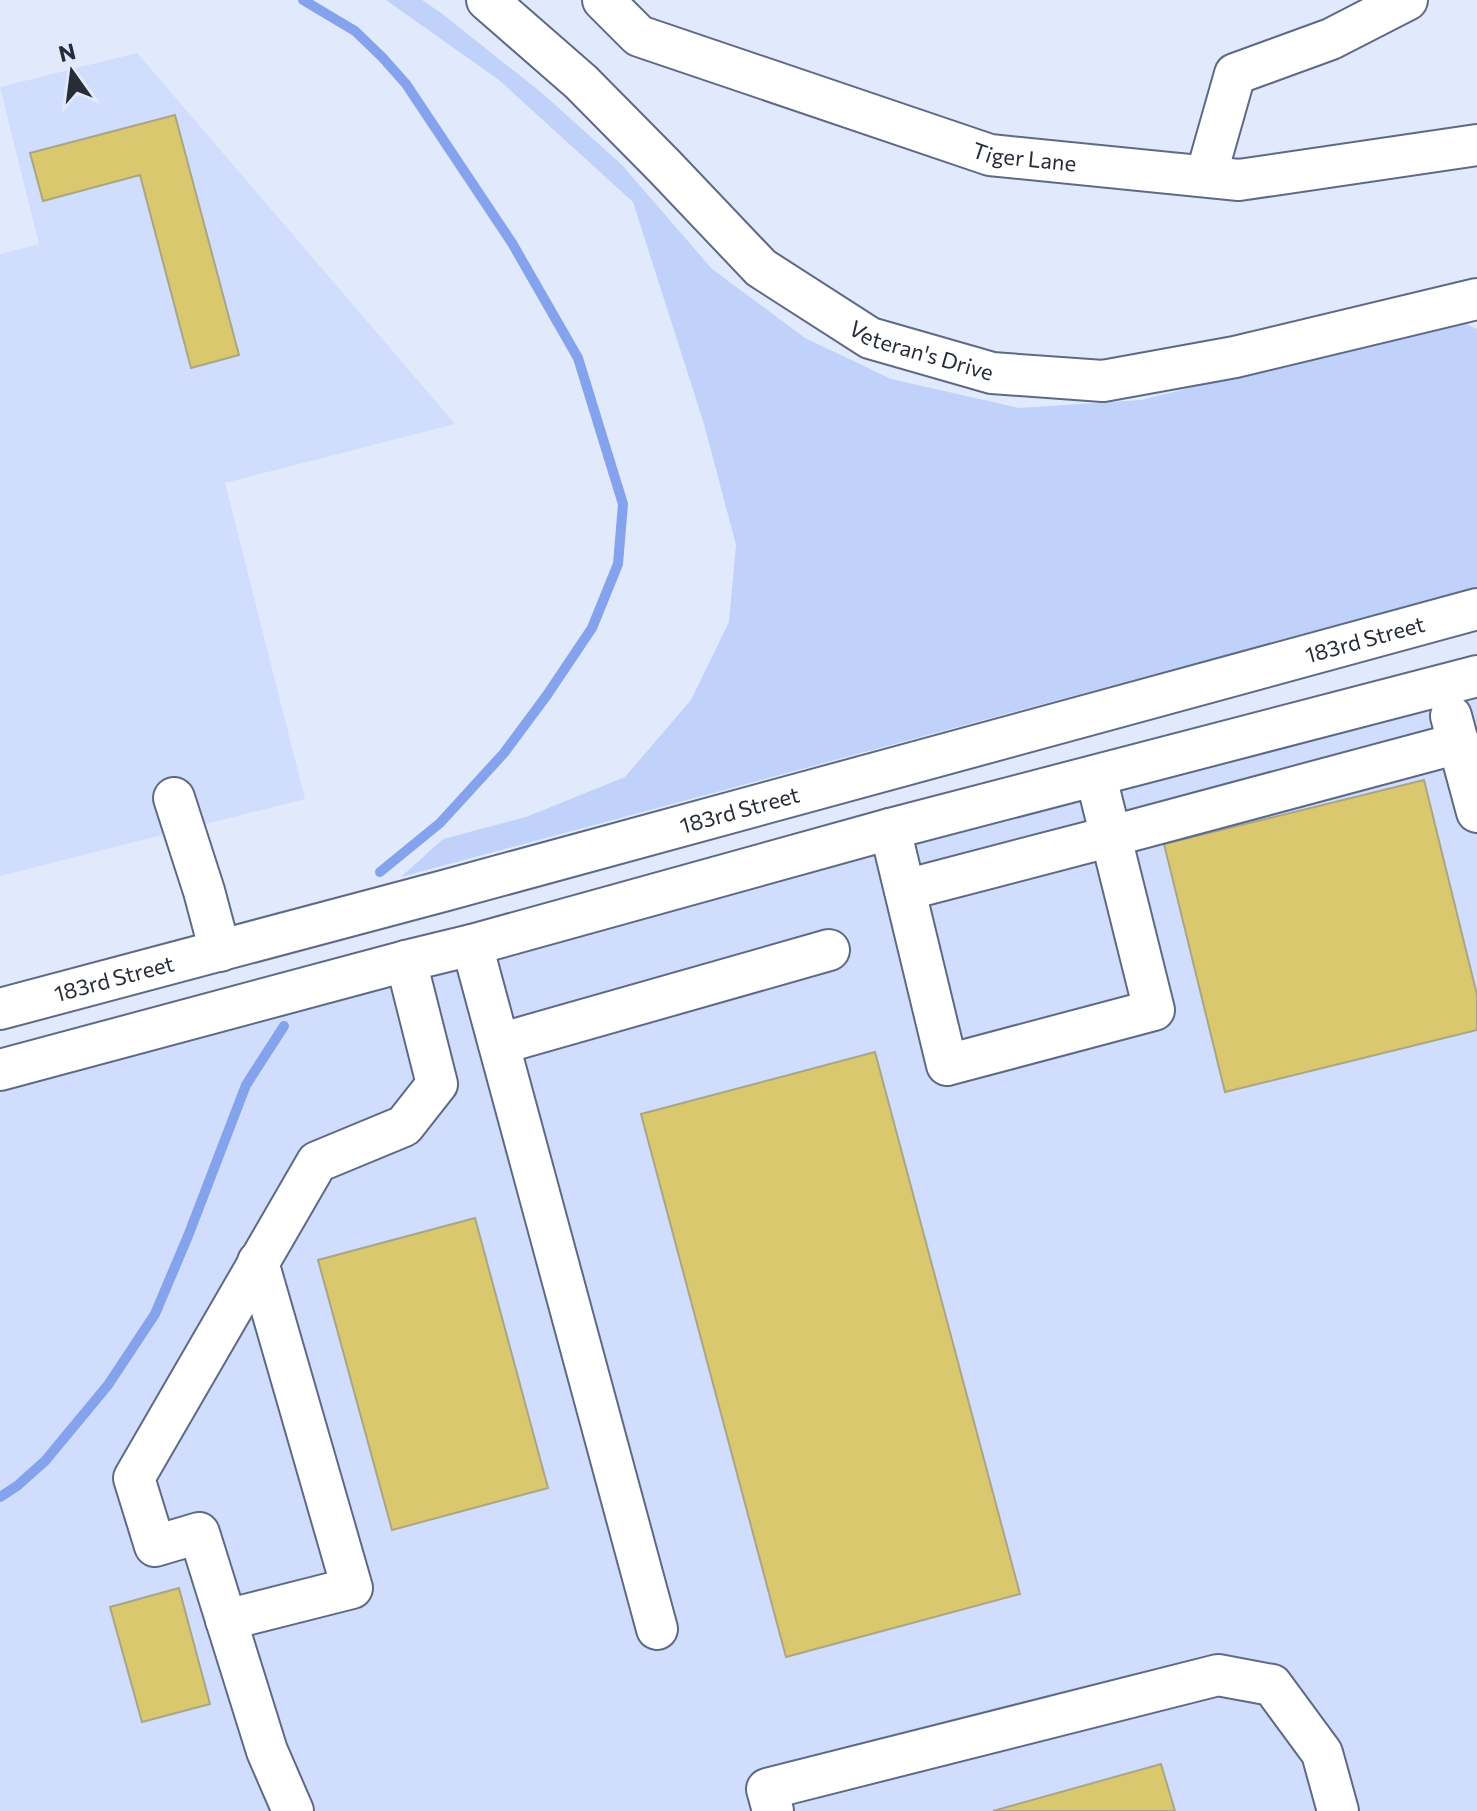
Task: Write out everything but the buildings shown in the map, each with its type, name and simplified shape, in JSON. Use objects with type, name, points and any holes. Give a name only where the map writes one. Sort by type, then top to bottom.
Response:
[{"type":"street","name":"Veteran's Drive","points":[[487,0],[581,82],[761,268],[870,338],[992,373],[1103,381],[1235,357],[1477,299]]},
{"type":"street","name":"Tiger Lane","points":[[603,0],[639,36],[990,155],[1239,180],[1477,145]]},
{"type":"street","points":[[1206,176],[1235,74],[1331,39],[1407,0]]},
{"type":"street","name":"183rd Street","points":[[0,1009],[1477,609]]},
{"type":"street","points":[[0,1070],[472,945],[890,829],[1460,681],[1467,754],[1477,812]]},
{"type":"street","points":[[905,890],[1112,836],[1467,754]]},
{"type":"street","points":[[890,829],[947,1065],[1154,1010],[1096,777]]},
{"type":"street","points":[[174,798],[220,951]]},
{"type":"street","points":[[472,945],[657,1629]]},
{"type":"street","points":[[499,1044],[829,950]]},
{"type":"street","points":[[293,1811],[267,1751],[199,1533],[155,1546],[134,1478],[317,1162],[404,1126],[437,1084],[406,961]]},
{"type":"street","points":[[226,1620],[352,1588],[258,1262]]},
{"type":"street","points":[[773,1811],[767,1789],[1218,1675],[1272,1685],[1322,1753],[1338,1811]]},
{"type":"shaded area","points":[[386,0],[422,0],[441,13],[542,93],[622,165],[712,269],[805,338],[891,379],[1019,408],[1141,400],[1460,321],[1477,329],[1477,587],[401,877],[443,839],[526,817],[625,777],[691,700],[729,622],[736,545],[704,424],[633,202],[499,80]]},
{"type":"shaded area","points":[[137,53],[455,424],[225,483],[305,799],[0,876],[0,254],[39,244],[0,87]]},
{"type":"shaded area","points":[[1477,664],[1477,1811],[0,1811],[0,1056]]},
{"type":"waterway","points":[[303,0],[355,31],[406,84],[512,243],[578,358],[623,504],[618,564],[592,628],[504,753],[440,823],[380,872]]},
{"type":"waterway","points":[[0,1497],[45,1461],[108,1385],[155,1314],[246,1085],[284,1026]]}]
